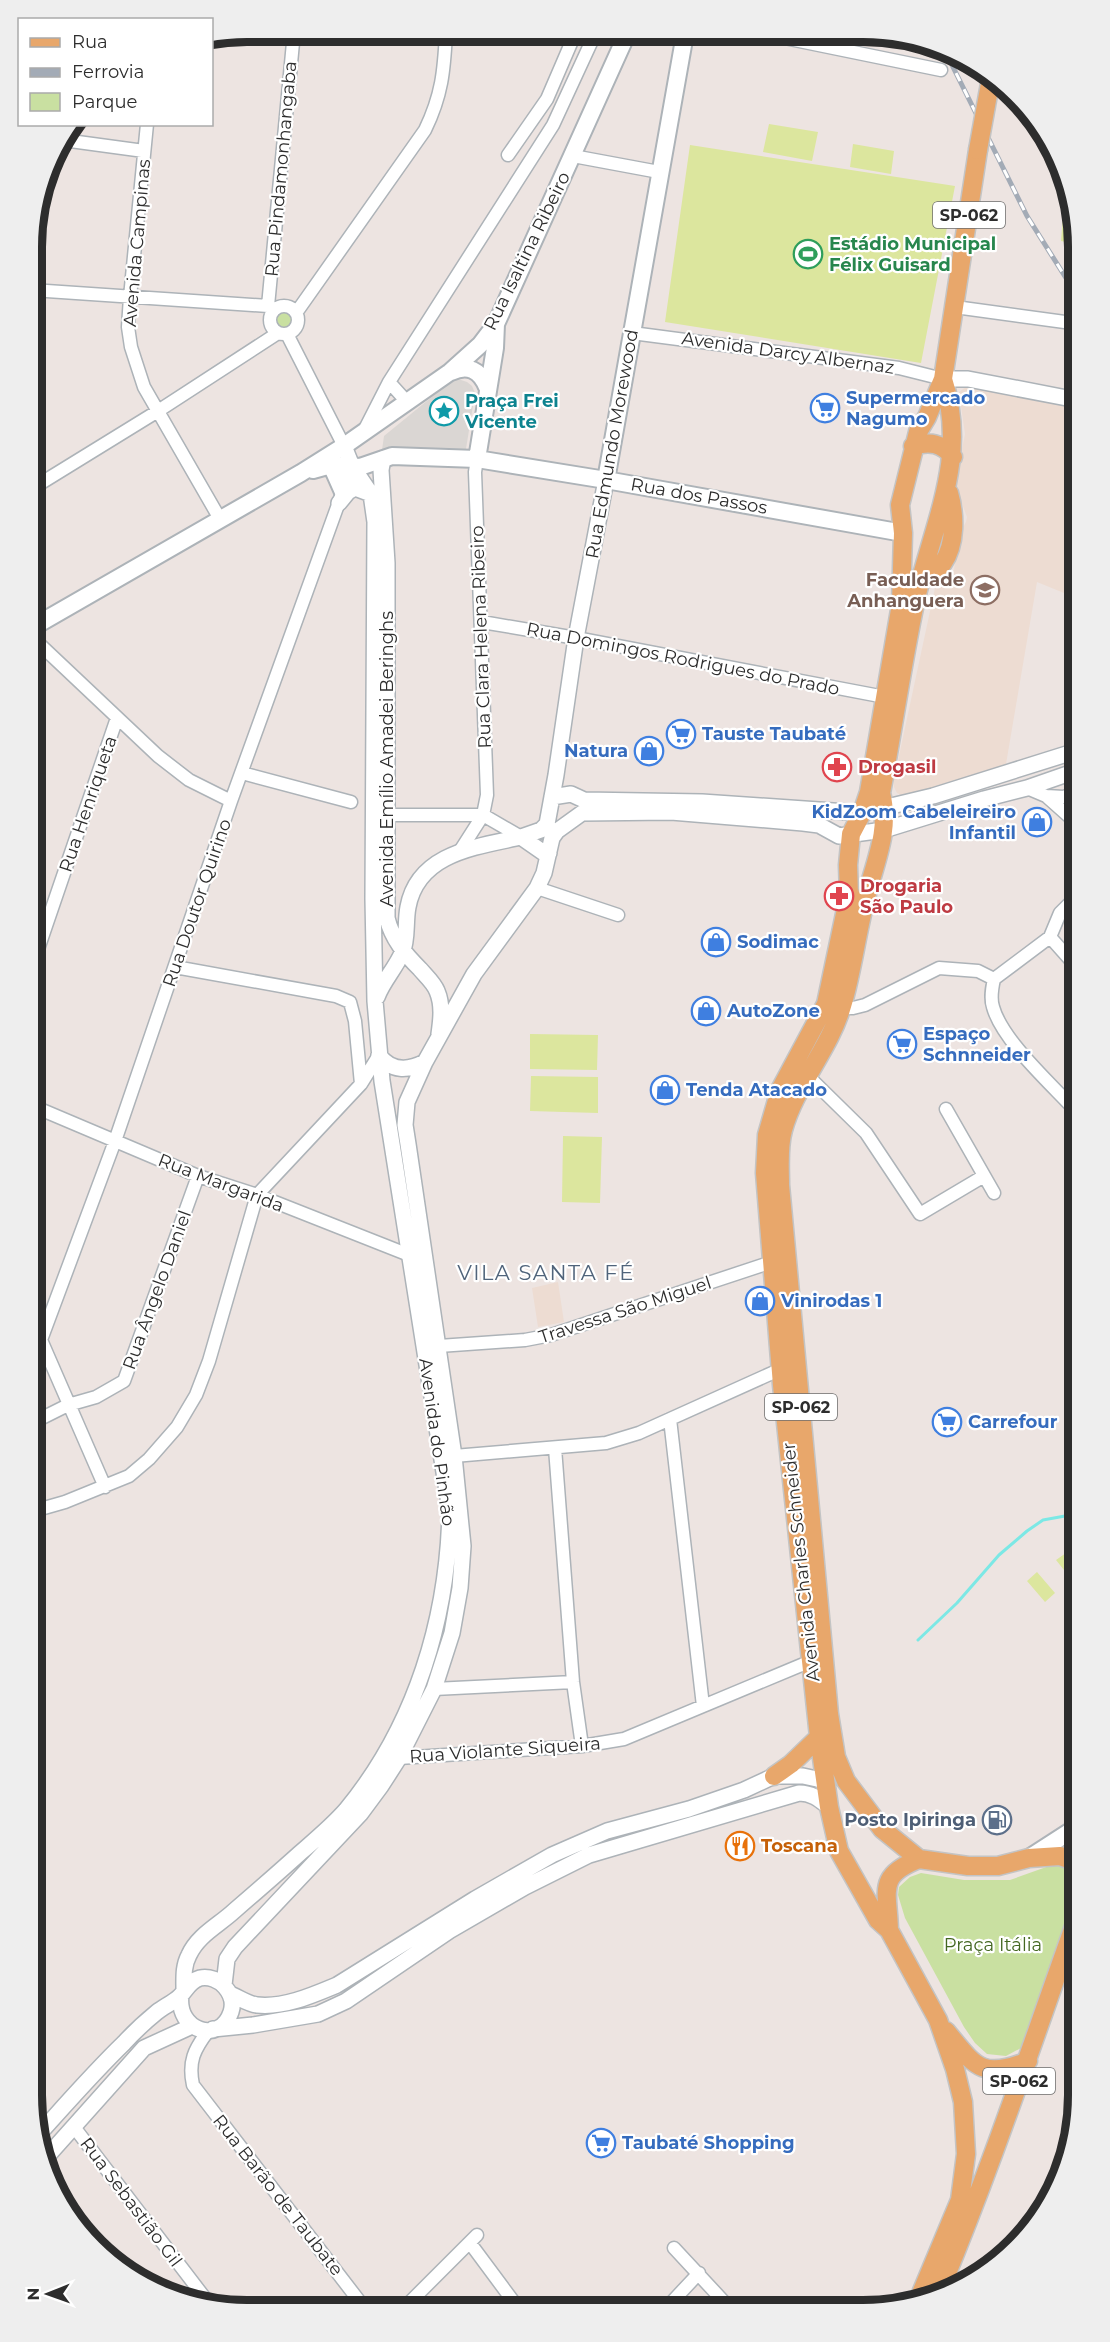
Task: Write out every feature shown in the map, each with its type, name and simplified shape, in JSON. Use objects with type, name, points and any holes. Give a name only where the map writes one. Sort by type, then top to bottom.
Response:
[{"type":"main road","name":"Rua Isaltina Ribeiro","points":[[301,473],[364,433],[450,372],[480,345],[496,324],[623,42]]},
{"type":"main road","name":"Rua Edmundo Morewood","points":[[606,480],[683,42]]},
{"type":"main road","name":"Avenida Charles Schneider","points":[[921,2291],[960,2200],[966,2154],[963,2102],[955,2069],[938,2020],[889,1930],[878,1920],[840,1851],[829,1808],[819,1737],[781,1369],[765,1173],[766,1135],[780,1090],[826,1004],[848,904],[845,835],[862,813],[871,779],[901,604],[903,533],[900,505],[913,446],[943,379],[990,87]]},
{"type":"main road","points":[[477,459],[495,348],[496,324]]},
{"type":"main road","points":[[450,372],[460,368],[473,369],[483,376],[487,387]]},
{"type":"main road","name":"Avenida Charles Schneider","points":[[919,1859],[882,1829],[846,1781],[836,1756],[829,1714],[780,1185],[780,1155],[783,1131],[796,1098],[828,1040],[842,1008],[884,830],[885,808],[881,793],[920,580],[948,487],[953,457],[951,402],[943,379]]},
{"type":"main road","points":[[913,446],[931,443],[940,445],[953,457]]},
{"type":"main road","name":"Rua dos Passos","points":[[301,473],[331,465],[360,467],[392,456],[477,459],[903,533]]},
{"type":"main road","points":[[331,465],[338,476],[341,497]]},
{"type":"main road","points":[[42,617],[301,473]]},
{"type":"main road","name":"SP-062","points":[[920,580],[943,564],[948,553],[953,522],[948,487]]},
{"type":"main road","points":[[903,533],[922,531],[938,521]]},
{"type":"main road","points":[[848,865],[861,869],[874,866]]},
{"type":"main road","points":[[774,1776],[791,1764],[819,1737]]},
{"type":"main road","points":[[826,1781],[882,1829]]},
{"type":"main road","points":[[1029,1858],[1068,1833]]},
{"type":"main road","points":[[919,1859],[968,1866],[998,1866],[1029,1858],[1059,1856],[1068,1859]]},
{"type":"main road","name":"SP-062","points":[[889,1930],[886,1891],[890,1879],[893,1873],[903,1866],[919,1859]]},
{"type":"main road","name":"SP-062","points":[[943,2283],[1028,2061],[1068,1944]]},
{"type":"main road","name":"SP-062","points":[[938,2020],[970,2060],[980,2068],[993,2070],[1012,2067],[1028,2061]]},
{"type":"street","name":"Rua Pindamonhangaba","points":[[293,42],[270,322],[282,334],[344,446],[352,466],[371,494]]},
{"type":"street","points":[[42,479],[297,326],[296,313],[425,130],[437,105],[444,73],[446,42]]},
{"type":"street","points":[[508,155],[547,99],[572,42]]},
{"type":"street","points":[[364,433],[389,382],[553,125],[591,42]]},
{"type":"street","points":[[804,42],[941,70]]},
{"type":"street","name":"Avenida Campinas","points":[[147,126],[130,297],[128,327],[131,347],[144,387],[220,519]]},
{"type":"street","points":[[72,141],[144,151]]},
{"type":"street","points":[[573,156],[659,172]]},
{"type":"street","points":[[42,291],[272,307],[286,306],[296,313]]},
{"type":"street","points":[[955,307],[1068,322]]},
{"type":"street","name":"Avenida Darcy Albernaz","points":[[632,333],[899,368],[943,379]]},
{"type":"street","points":[[943,379],[968,378],[1068,398]]},
{"type":"street","points":[[389,382],[408,403]]},
{"type":"street","name":"Avenida Emílio Amadei Beringhs","points":[[384,459],[381,470],[387,563],[387,918],[393,935],[403,952],[431,981],[437,991],[441,1016],[437,1042]]},
{"type":"street","name":"Rua Clara Helena Ribeiro","points":[[477,459],[475,472],[487,795],[483,815]]},
{"type":"street","name":"Rua Doutor Quirino","points":[[42,1332],[115,1141],[231,801],[352,466]]},
{"type":"street","name":"Rua Edmundo Morewood","points":[[521,837],[545,828],[552,799],[576,638],[606,480]]},
{"type":"street","points":[[341,497],[355,488],[371,494],[375,522],[373,899],[375,1001],[380,1055],[394,1068],[405,1069],[425,1062]]},
{"type":"street","name":"Rua Domingos Rodrigues do Prado","points":[[482,622],[885,697]]},
{"type":"street","points":[[42,647],[158,756],[189,780],[231,801]]},
{"type":"street","name":"Rua Henriqueta","points":[[42,938],[117,718]]},
{"type":"street","points":[[1068,754],[1026,768],[862,813],[702,802],[584,800],[571,794],[552,799],[557,811],[563,814],[671,812],[779,820],[819,825],[845,835],[884,830],[1028,788],[1068,774]]},
{"type":"street","points":[[1026,768],[1023,780],[1028,788],[1046,796],[1068,815]]},
{"type":"street","points":[[242,773],[351,802]]},
{"type":"street","points":[[984,799],[991,790],[986,779]]},
{"type":"street","points":[[1046,796],[1068,795]]},
{"type":"street","points":[[211,2030],[228,2019],[231,2010],[227,1990],[227,1959],[235,1947],[361,1813],[399,1758],[434,1689],[452,1633],[463,1546],[439,1346],[405,1125],[407,1102],[425,1062],[474,974],[537,888],[544,873],[552,838],[557,831],[582,813]]},
{"type":"street","points":[[386,815],[483,815],[544,853],[549,853]]},
{"type":"street","points":[[460,851],[483,815]]},
{"type":"street","points":[[375,1001],[382,984],[403,952],[408,906],[414,889],[431,866],[460,851],[521,837]]},
{"type":"street","points":[[537,888],[618,915]]},
{"type":"street","points":[[1068,906],[1054,921],[1050,937],[994,979],[991,995],[992,1006],[1010,1039],[1068,1102]]},
{"type":"street","points":[[1050,937],[1068,957]]},
{"type":"street","points":[[175,967],[336,996],[350,1002],[355,1021],[361,1084]]},
{"type":"street","points":[[842,1008],[865,1005],[939,968],[978,971],[994,979]]},
{"type":"street","points":[[382,984],[404,972],[417,973],[431,981]]},
{"type":"street","points":[[42,1508],[105,1487],[129,1476],[149,1459],[177,1427],[196,1395],[209,1361],[257,1195],[361,1084],[380,1055]]},
{"type":"street","name":"Avenida do Pinhão","points":[[183,1993],[184,1968],[189,1954],[199,1940],[322,1833],[352,1801],[389,1745],[410,1709],[428,1656],[441,1601],[449,1548],[450,1510],[380,1055]]},
{"type":"street","points":[[808,1076],[866,1132],[920,1214],[984,1176]]},
{"type":"street","points":[[946,1109],[994,1194]]},
{"type":"street","name":"Rua Margarida","points":[[42,1110],[198,1176],[257,1195],[409,1255]]},
{"type":"street","name":"Rua Ângelo Daniel","points":[[42,1418],[68,1405],[96,1397],[124,1382],[198,1176]]},
{"type":"street","name":"Travessa São Miguel","points":[[439,1346],[525,1341],[551,1335],[772,1262]]},
{"type":"street","points":[[42,1347],[105,1487]]},
{"type":"street","points":[[454,1456],[606,1443],[639,1433],[781,1369]]},
{"type":"street","points":[[670,1419],[703,1706]]},
{"type":"street","points":[[555,1448],[573,1682],[582,1746]]},
{"type":"street","name":"Rua Violante Siqueira","points":[[399,1758],[582,1746],[624,1739],[811,1662]]},
{"type":"street","points":[[434,1689],[573,1682]]},
{"type":"street","points":[[45,2128],[123,2044],[157,2012],[183,1993],[192,1982],[200,1978],[217,1980],[227,1990],[256,2005],[282,2004],[312,1995],[337,1985],[475,1899],[552,1855],[607,1831],[689,1809],[744,1790],[774,1776],[803,1776],[826,1781]]},
{"type":"street","points":[[744,1790],[752,1798],[750,1809]]},
{"type":"street","points":[[51,2153],[144,2048],[192,2026],[211,2030],[318,2014],[346,2001],[449,1931],[525,1887],[589,1855],[799,1793],[808,1793],[818,1798],[829,1808]]},
{"type":"street","points":[[183,1993],[181,2013],[192,2026]]},
{"type":"street","name":"Rua Barão de Taubate","points":[[211,2030],[197,2045],[191,2060],[193,2085],[358,2300]]},
{"type":"street","name":"Rua Sebastião Gil","points":[[74,2127],[202,2295]]},
{"type":"street","points":[[413,2300],[473,2239],[513,2300]]},
{"type":"street","points":[[674,2248],[723,2300]]},
{"type":"street","points":[[674,2300],[699,2273]]},
{"type":"shaded area","name":"Praça Frei Vicente","points":[[455,378],[467,382],[475,393],[465,455],[382,450],[384,436]]},
{"type":"shaded area","name":"Faculdade Anhanguera","points":[[972,386],[1068,403],[1068,593],[1037,582],[1006,764],[918,796],[905,797],[897,793],[894,779],[935,588],[954,570],[958,536],[967,517],[955,485],[965,434],[959,392]]},
{"type":"shaded area","points":[[558,1282],[564,1322],[538,1327],[532,1288]]},
{"type":"green space","points":[[769,124],[818,132],[812,161],[763,152]]},
{"type":"green space","points":[[853,144],[894,151],[891,174],[850,167]]},
{"type":"green space","name":"Estádio Municipal Félix Guisard","points":[[690,145],[955,186],[921,363],[665,322]]},
{"type":"green space","points":[[1064,208],[1068,242],[1061,241]]},
{"type":"green space","points":[[284,310],[291,313],[294,320],[291,327],[284,330],[277,327],[274,320],[277,313]]},
{"type":"green space","points":[[530,1034],[598,1035],[597,1070],[530,1069]]},
{"type":"green space","points":[[531,1076],[598,1077],[598,1113],[530,1111]]},
{"type":"green space","points":[[563,1136],[602,1137],[600,1203],[562,1202]]},
{"type":"green space","points":[[1068,1552],[1068,1567],[1064,1570],[1056,1560]]},
{"type":"green space","points":[[1037,1572],[1055,1593],[1045,1602],[1027,1581]]},
{"type":"green space","name":"Praça Itália","points":[[1052,1865],[1068,1868],[1068,1930],[1034,2023],[1021,2048],[1006,2056],[987,2054],[975,2043],[964,2027],[905,1918],[898,1895],[899,1887],[910,1877],[921,1873],[964,1880],[1010,1880]]},
{"type":"waterway","points":[[918,1640],[957,1603],[999,1555],[1027,1531],[1043,1520],[1068,1515]]},
{"type":"railway","points":[[950,61],[1027,216],[1068,281]]},
{"type":"place","name":"Estádio Municipal Félix Guisard","points":[[808,254]]},
{"type":"place","name":"Supermercado Nagumo","points":[[825,408]]},
{"type":"place","name":"Praça Frei Vicente","points":[[444,411]]},
{"type":"place","name":"Faculdade Anhanguera","points":[[985,590]]},
{"type":"place","name":"Tauste Taubaté","points":[[681,734]]},
{"type":"place","name":"Natura","points":[[649,751]]},
{"type":"place","name":"Drogasil","points":[[837,767]]},
{"type":"place","name":"KidZoom Cabeleireiro Infantil","points":[[1037,822]]},
{"type":"place","name":"Drogaria São Paulo","points":[[839,896]]},
{"type":"place","name":"Sodimac","points":[[716,942]]},
{"type":"place","name":"AutoZone","points":[[706,1011]]},
{"type":"place","name":"Espaço Schnneider","points":[[902,1044]]},
{"type":"place","name":"Tenda Atacado","points":[[665,1090]]},
{"type":"place","name":"Vinirodas 1","points":[[760,1301]]},
{"type":"place","name":"Carrefour","points":[[947,1422]]},
{"type":"place","name":"Posto Ipiringa","points":[[997,1820]]},
{"type":"place","name":"Toscana","points":[[740,1846]]},
{"type":"place","name":"Taubaté Shopping","points":[[601,2143]]},
{"type":"district","name":"VILA SANTA FÉ","points":[[546,1273]]}]
